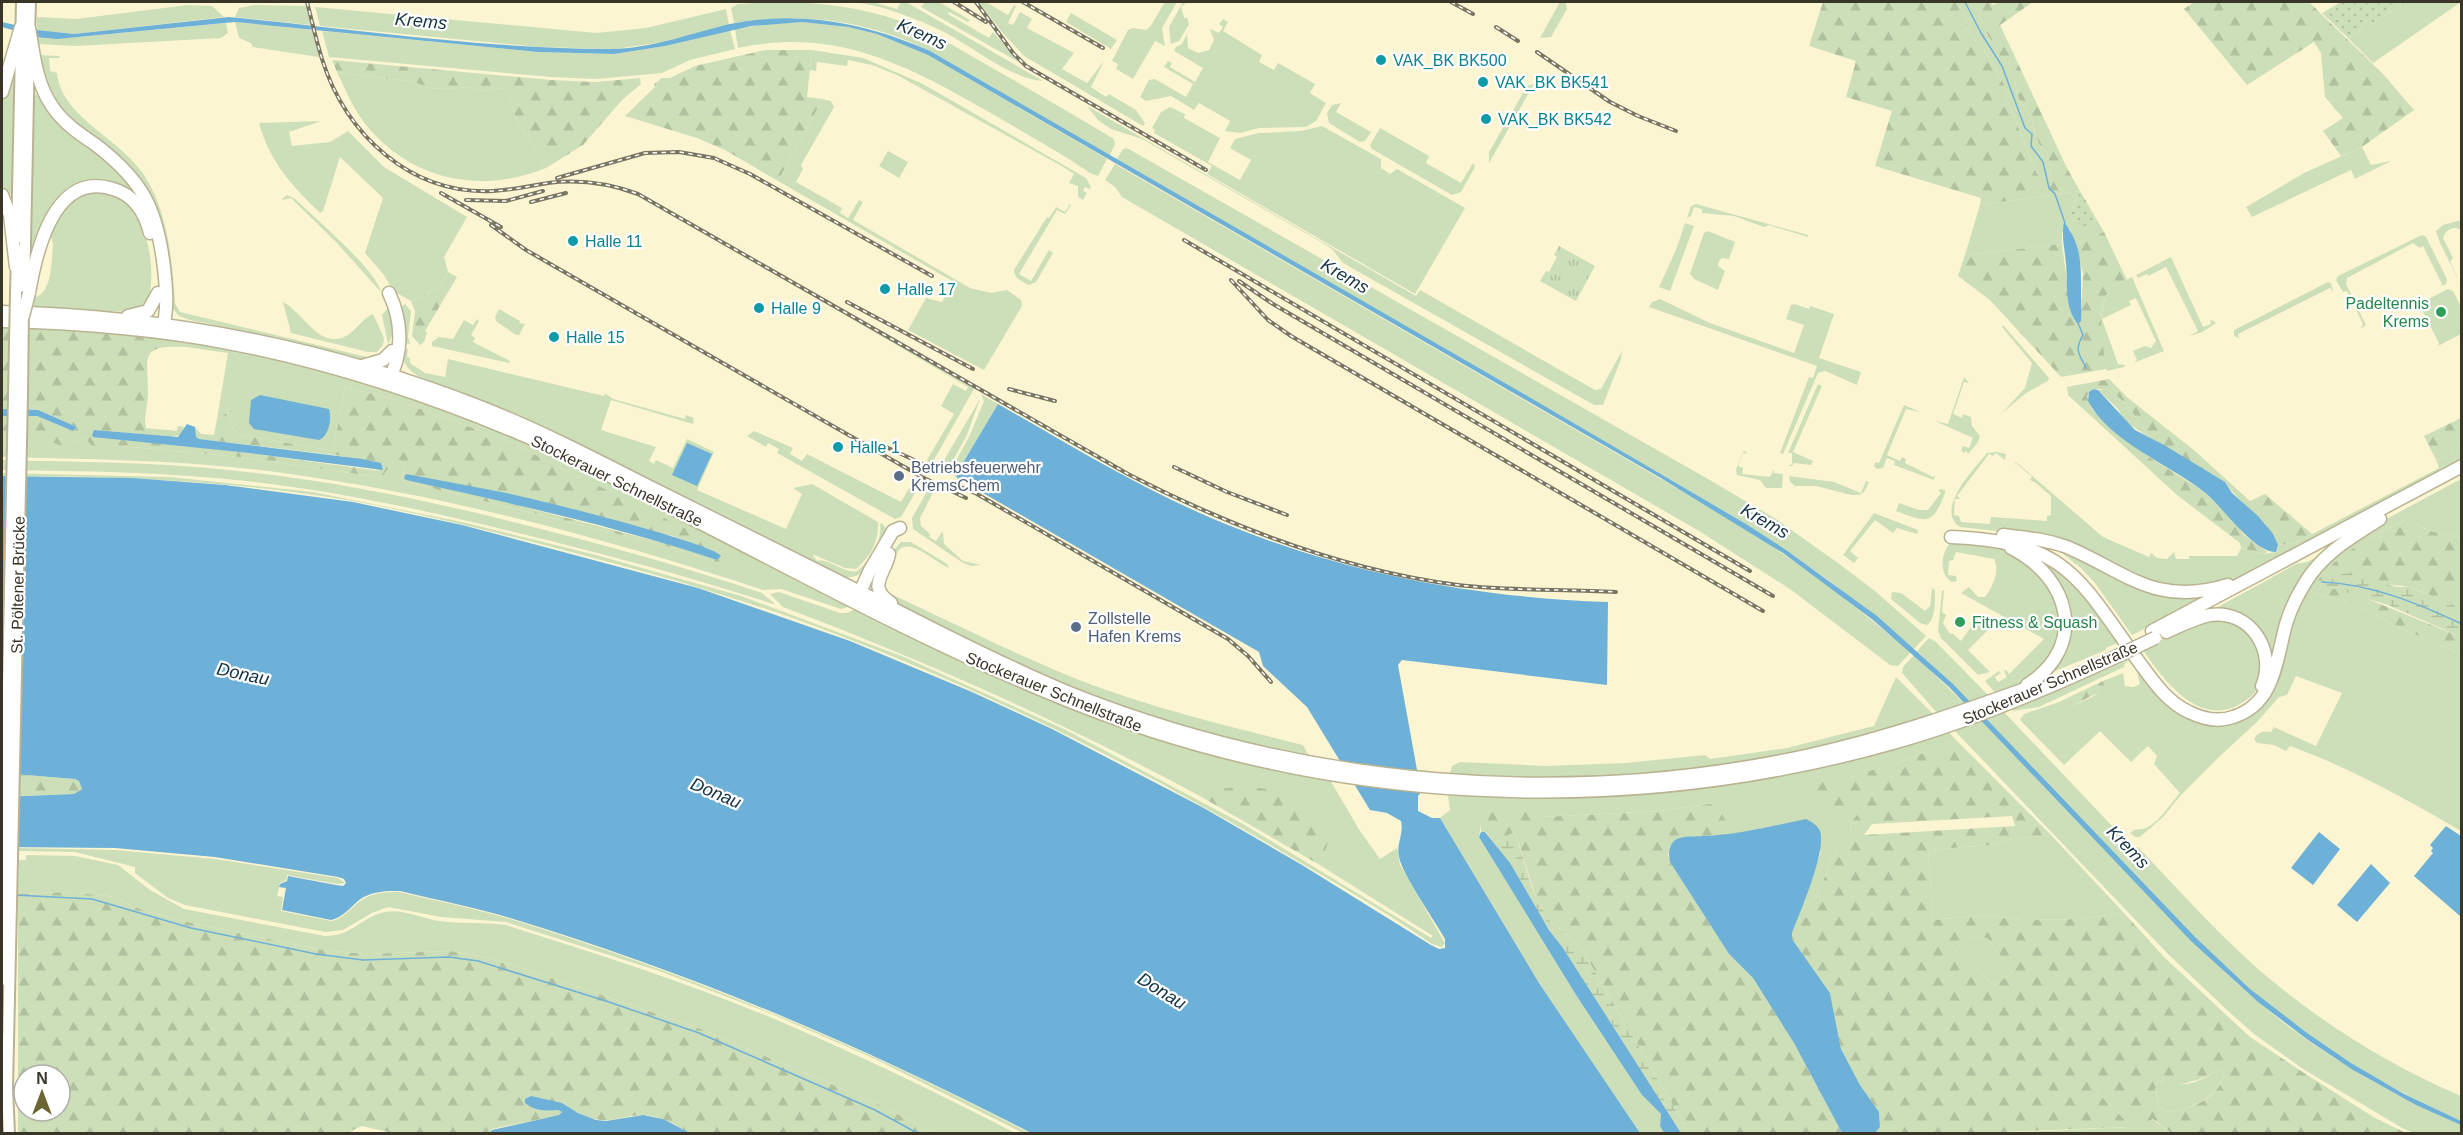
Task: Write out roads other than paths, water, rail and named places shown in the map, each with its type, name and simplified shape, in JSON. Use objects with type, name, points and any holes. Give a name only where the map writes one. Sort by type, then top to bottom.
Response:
[{"type":"highway","points":[[25,27],[25,53],[52,108],[68,124],[125,169],[145,196],[160,244],[162,297],[160,326]]},
{"type":"highway","points":[[2,92],[25,53],[25,27]]},
{"type":"highway","points":[[23,316],[23,292],[51,218],[69,197],[85,189],[99,186],[125,194],[143,213],[154,250],[162,297],[176,316],[200,329]]},
{"type":"highway","points":[[2,195],[10,215],[16,267]]},
{"type":"highway","points":[[387,377],[395,353],[399,318],[389,293]]},
{"type":"highway","points":[[114,318],[144,313],[162,297]]},
{"type":"highway","name":"Stockerauer Schnellstraße","points":[[2,312],[114,318],[160,326],[429,388],[486,409],[554,439],[815,570],[986,666],[1107,716],[1178,739],[1295,764],[1469,786],[1579,783],[1695,774],[1761,765],[1931,727],[2018,696],[2158,633],[2380,519],[2462,474]]},
{"type":"highway","name":"Stockerauer Schnellstraße","points":[[2,321],[200,329],[271,342],[362,366],[466,413],[546,445],[1020,672],[1110,708],[1295,764]]},
{"type":"highway","points":[[362,366],[380,362],[395,353]]},
{"type":"highway","points":[[395,353],[406,370],[429,388]]},
{"type":"highway","name":"Stockerauer Schnellstraße","points":[[2158,633],[2258,574],[2462,466]]},
{"type":"highway","points":[[2258,574],[2216,589],[2172,592],[2130,580],[2065,546],[2043,540],[2011,536],[1952,532],[2031,549],[2069,570],[2093,596],[2165,696],[2186,711],[2219,720],[2229,719],[2247,711],[2263,697],[2274,676],[2287,621],[2306,580],[2330,552],[2380,519]]},
{"type":"highway","points":[[900,528],[900,535],[861,597],[870,570],[893,531],[900,528]]},
{"type":"highway","points":[[2011,536],[2052,550],[2080,571],[2094,585],[2161,681],[2170,691],[2189,704],[2201,710],[2225,712],[2248,702],[2263,685],[2267,664],[2264,645],[2253,630],[2238,620],[2229,616],[2210,615],[2158,633]]},
{"type":"highway","points":[[1987,540],[2013,549],[2038,566],[2056,587],[2065,612],[2064,638],[2055,660],[2018,696]]},
{"type":"highway","points":[[889,554],[878,580],[880,593],[884,599],[917,621]]},
{"type":"highway","points":[[815,570],[852,580],[862,578],[870,570]]},
{"type":"main road","points":[[25,27],[26,3]]},
{"type":"main road","points":[[23,292],[16,267],[25,53]]},
{"type":"main road","points":[[18,395],[23,292],[25,53]]},
{"type":"main road","points":[[18,395],[23,316]]},
{"type":"main road","name":"St. Pöltener Brücke","points":[[2,980],[18,395]]},
{"type":"main road","name":"St. Pöltener Brücke","points":[[9,1134],[7,1089],[18,395]]},
{"type":"water","name":"Krems","points":[[229,17],[467,42],[610,49],[641,46],[730,24],[756,20],[807,19],[857,26],[930,51],[1529,397],[1746,524],[1786,550],[1877,616],[1953,684],[2195,937],[2250,989],[2307,1033],[2351,1063],[2404,1094],[2461,1121],[2461,1125],[2416,1105],[2353,1070],[2258,1002],[2191,941],[1949,687],[1873,620],[1783,553],[1659,477],[928,55],[877,34],[848,27],[802,22],[751,26],[665,46],[614,54],[538,52],[235,22],[57,39],[37,37],[2,27],[2,22],[37,30],[74,34]]},
{"type":"water","points":[[2064,222],[2074,239],[2079,256],[2081,321],[2078,324],[2070,311],[2063,238]]},
{"type":"water","points":[[2094,389],[2098,390],[2135,430],[2225,482],[2232,493],[2258,516],[2273,534],[2278,545],[2276,552],[2257,545],[2203,491],[2140,451],[2110,428],[2088,401],[2089,392]]},
{"type":"water","points":[[260,395],[329,409],[330,422],[325,435],[319,440],[254,429],[249,423],[251,400]]},
{"type":"water","name":"Donau","points":[[998,404],[1098,462],[1176,502],[1251,534],[1300,551],[1400,578],[1452,587],[1555,599],[1608,602],[1607,685],[1402,660],[1398,665],[1421,792],[1418,796],[1418,811],[1432,818],[1440,818],[1539,983],[1640,1133],[1031,1133],[904,1070],[711,987],[578,939],[496,914],[400,891],[390,891],[367,896],[331,920],[282,910],[286,888],[279,887],[287,881],[288,876],[343,886],[346,883],[344,879],[338,877],[215,857],[115,848],[2,847],[2,797],[74,794],[82,789],[79,781],[75,779],[2,773],[2,476],[132,478],[225,485],[353,502],[462,525],[698,588],[850,641],[972,692],[1052,729],[1202,807],[1302,865],[1431,945],[1439,949],[1445,948],[1445,939],[1412,886],[1399,857],[1401,821],[1387,813],[1370,810],[1307,707],[1263,666],[1259,652],[957,478],[957,473]]},
{"type":"water","points":[[2,410],[38,410],[77,427],[73,431],[37,416],[2,416]]},
{"type":"water","points":[[187,424],[195,427],[196,437],[199,439],[362,459],[381,463],[383,470],[93,437],[92,435],[94,430],[178,437]]},
{"type":"water","points":[[687,443],[712,454],[697,486],[672,475]]},
{"type":"water","points":[[406,474],[501,492],[581,511],[687,541],[721,556],[717,560],[601,526],[406,480],[404,478]]},
{"type":"water","points":[[1806,819],[1820,831],[1820,852],[1792,933],[1792,939],[1830,993],[1841,1049],[1860,1085],[1879,1112],[1880,1127],[1875,1133],[1842,1133],[1794,1043],[1753,978],[1729,954],[1669,859],[1671,845],[1682,837],[1742,832]]},
{"type":"water","points":[[2446,826],[2461,836],[2460,916],[2414,876],[2433,853],[2430,845]]},
{"type":"water","points":[[1481,832],[1485,832],[1510,863],[1549,930],[1563,948],[1681,1133],[1664,1133],[1660,1126],[1661,1114],[1642,1095],[1576,995],[1479,837]]},
{"type":"water","points":[[2319,832],[2340,849],[2313,885],[2291,868]]},
{"type":"water","points":[[2371,864],[2390,883],[2357,922],[2337,905]]},
{"type":"water","points":[[531,1096],[562,1103],[596,1120],[606,1121],[643,1115],[663,1119],[690,1133],[490,1133],[492,1130],[559,1115],[562,1112],[529,1106],[525,1103],[525,1099]]},
{"type":"waterway","points":[[1965,2],[2002,66],[2025,128],[2032,134],[2031,146],[2043,162],[2049,188],[2055,194],[2065,223]]},
{"type":"waterway","points":[[2078,323],[2083,335],[2078,352],[2086,368]]},
{"type":"waterway","points":[[2322,582],[2358,586],[2394,596],[2462,624]]},
{"type":"waterway","points":[[14,895],[92,899],[191,928],[316,954],[363,960],[449,957],[478,961],[699,1033],[875,1110],[919,1134]]},
{"type":"railway","points":[[307,2],[322,59],[333,87],[347,112],[365,135],[386,155],[409,171],[435,183],[463,190],[493,191],[548,183],[582,182],[616,187],[638,194],[1128,474],[1207,512],[1288,544],[1372,569],[1458,585],[1616,592]]},
{"type":"railway","points":[[954,2],[986,22]]},
{"type":"railway","points":[[976,2],[1013,53],[1026,66],[1206,170]]},
{"type":"railway","points":[[1023,2],[1103,48]]},
{"type":"railway","points":[[1451,2],[1473,14]]},
{"type":"railway","points":[[1496,27],[1518,41]]},
{"type":"railway","points":[[1537,52],[1610,102],[1676,131]]},
{"type":"railway","points":[[557,178],[645,153],[679,152],[714,158],[750,174],[932,276]]},
{"type":"railway","points":[[466,200],[506,201],[543,191]]},
{"type":"railway","points":[[441,193],[501,227]]},
{"type":"railway","points":[[531,202],[566,193]]},
{"type":"railway","points":[[491,225],[526,250],[922,477],[966,498]]},
{"type":"railway","points":[[1184,240],[1750,571]]},
{"type":"railway","points":[[1231,280],[1268,320],[1291,336],[1763,611]]},
{"type":"railway","points":[[1239,281],[1273,304],[1773,596]]},
{"type":"railway","points":[[847,302],[973,369]]},
{"type":"railway","points":[[1009,389],[1055,401]]},
{"type":"railway","points":[[884,446],[927,466]]},
{"type":"railway","points":[[1174,467],[1227,492],[1287,515]]},
{"type":"railway","points":[[956,485],[977,494],[1228,639],[1248,656],[1271,682]]},
{"type":"place","name":"VAK_BK BK500","points":[[1381,60]]},
{"type":"place","name":"VAK_BK BK541","points":[[1483,82]]},
{"type":"place","name":"VAK_BK BK542","points":[[1486,119]]},
{"type":"place","name":"Halle 11","points":[[573,241]]},
{"type":"place","name":"Halle 17","points":[[885,289]]},
{"type":"place","name":"Halle 9","points":[[759,308]]},
{"type":"place","name":"Padeltennis Krems","points":[[2441,312]]},
{"type":"place","name":"Halle 15","points":[[554,337]]},
{"type":"place","name":"Halle 1","points":[[838,447]]},
{"type":"place","name":"Betriebsfeuerwehr KremsChem","points":[[899,476]]},
{"type":"place","name":"Fitness & Squash","points":[[1960,622]]},
{"type":"place","name":"Zollstelle Hafen Krems","points":[[1076,627]]}]
